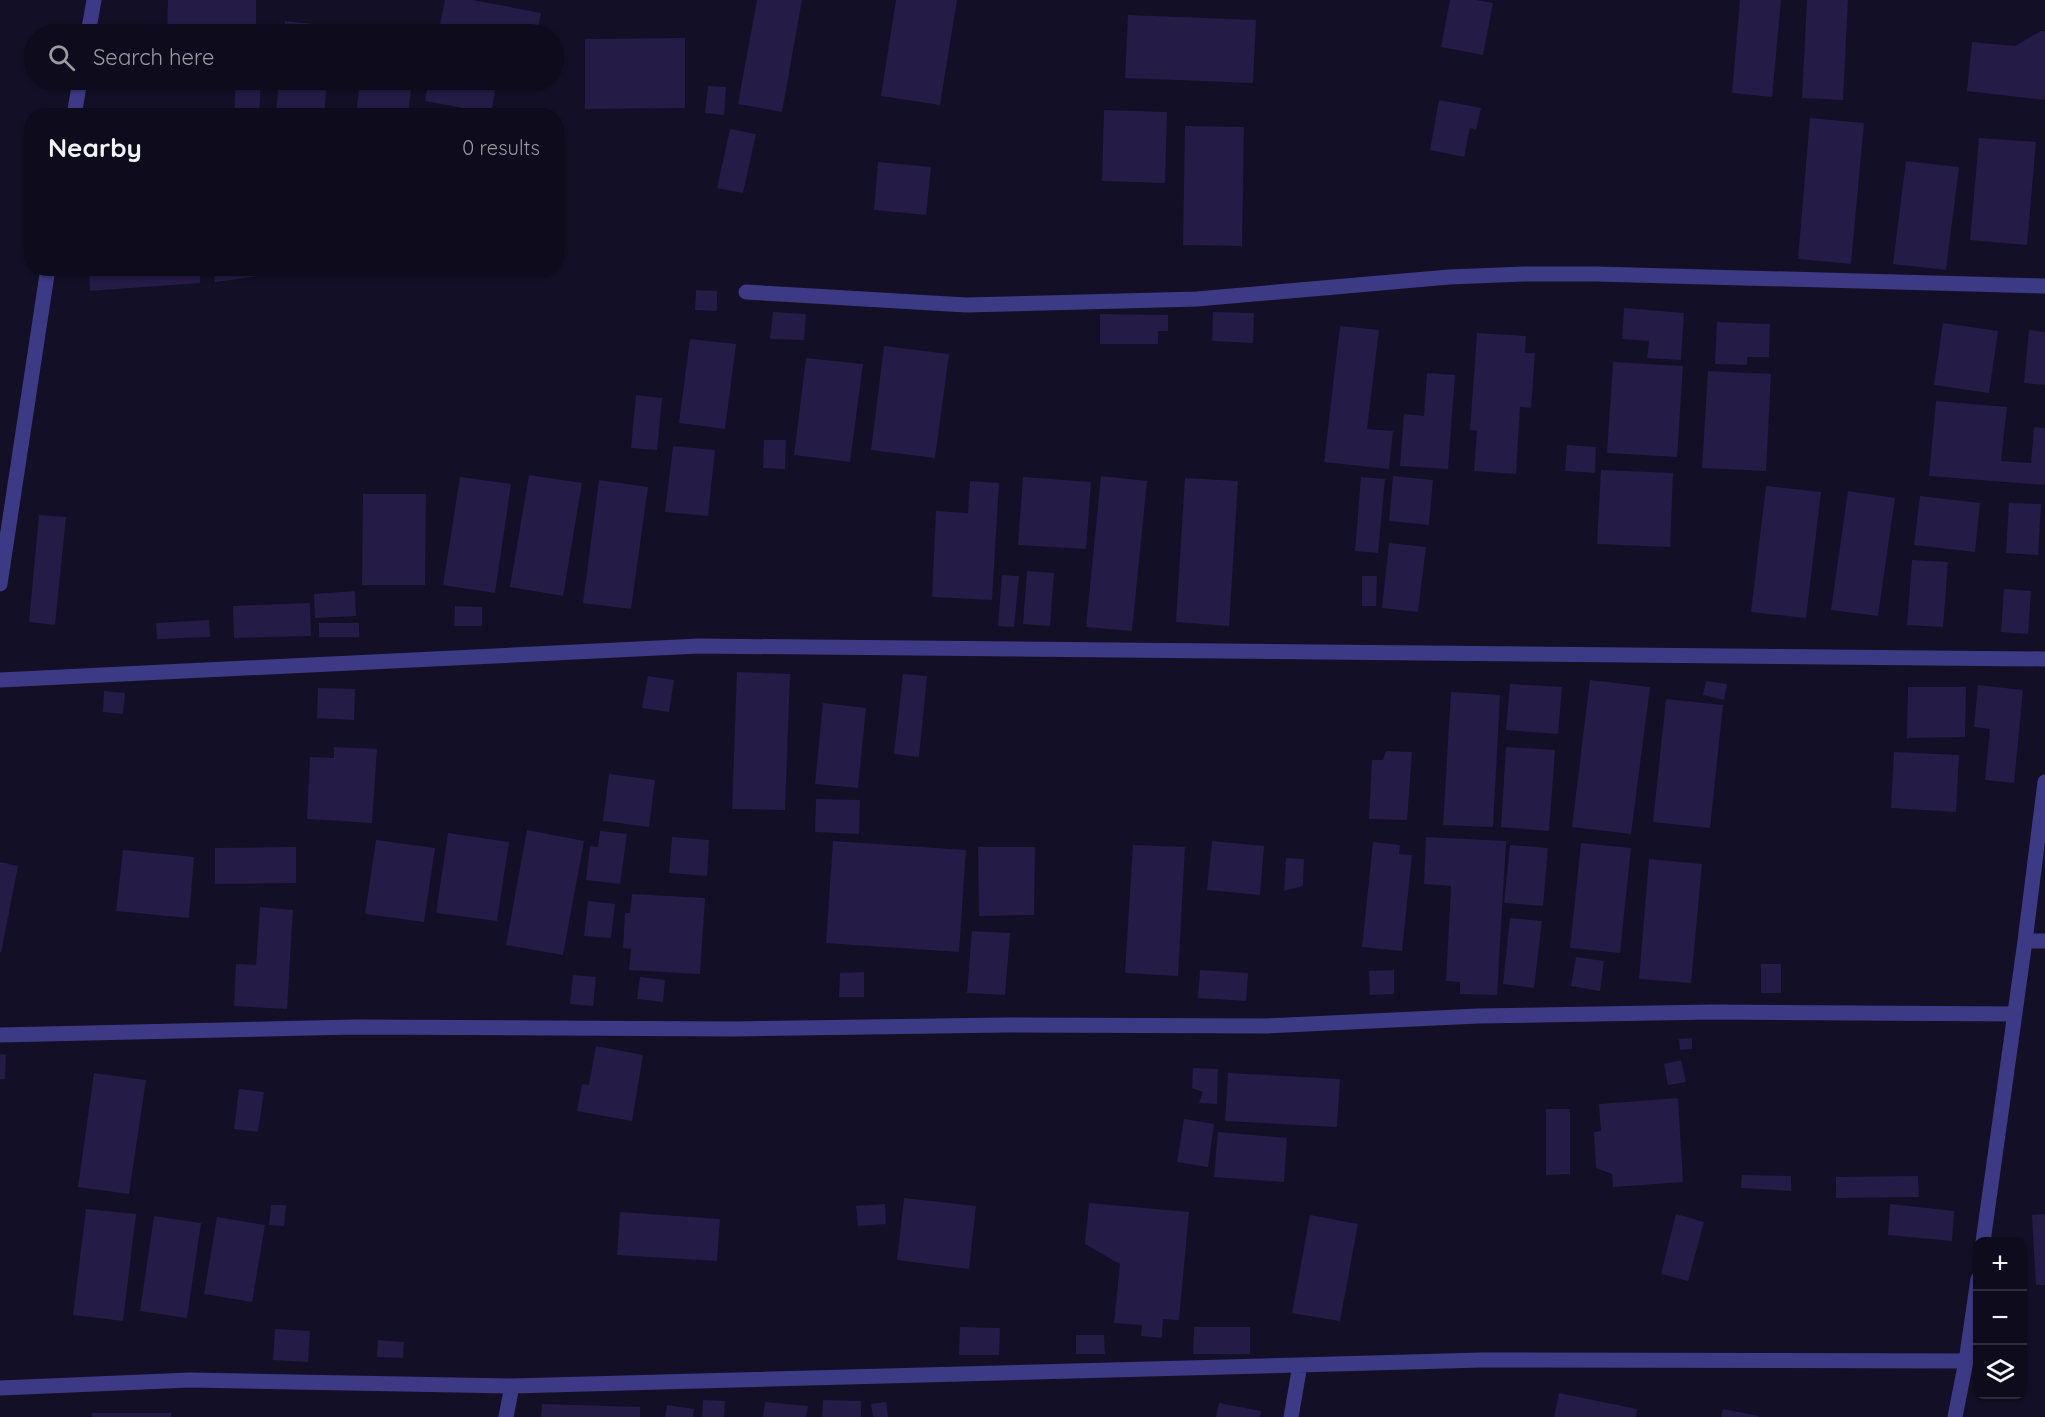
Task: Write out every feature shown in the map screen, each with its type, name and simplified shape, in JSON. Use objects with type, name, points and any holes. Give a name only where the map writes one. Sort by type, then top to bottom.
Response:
[{"type":"street","points":[[90,24],[94,0]]},
{"type":"street","points":[[75,108],[78,90]]},
{"type":"street","points":[[746,292],[966,305],[1197,299],[1449,277],[1524,274],[2045,286]]},
{"type":"street","points":[[0,585],[47,276]]},
{"type":"street","points":[[0,680],[699,646],[2045,660]]},
{"type":"street","points":[[1984,1237],[2045,782]]},
{"type":"street","points":[[2025,941],[2045,941]]},
{"type":"street","points":[[0,1035],[355,1027],[734,1029],[1006,1025],[1267,1026],[1479,1016],[1712,1012],[2015,1014]]},
{"type":"street","points":[[1955,1417],[1966,1361],[1975,1291]]},
{"type":"street","points":[[0,1388],[190,1380],[512,1386],[1482,1360],[1966,1361]]},
{"type":"street","points":[[1291,1417],[1300,1365]]},
{"type":"street","points":[[506,1417],[512,1386]]},
{"type":"building","points":[[168,0],[256,0],[256,24],[167,24]]},
{"type":"building","points":[[445,0],[473,0],[541,13],[539,24],[440,24]]},
{"type":"building","points":[[757,0],[802,0],[782,112],[738,104]]},
{"type":"building","points":[[896,0],[957,0],[940,105],[881,96]]},
{"type":"building","points":[[1450,0],[1476,0],[1493,3],[1483,55],[1441,47]]},
{"type":"building","points":[[1740,0],[1781,0],[1772,97],[1732,93]]},
{"type":"building","points":[[1807,0],[1848,0],[1843,100],[1802,98]]},
{"type":"building","points":[[1128,15],[1256,20],[1253,83],[1125,78]]},
{"type":"building","points":[[285,21],[314,24],[285,24]]},
{"type":"building","points":[[2045,31],[2045,100],[1967,91],[1972,42],[2015,46]]},
{"type":"building","points":[[685,38],[685,108],[585,109],[585,39]]},
{"type":"building","points":[[708,86],[726,87],[724,115],[705,113]]},
{"type":"building","points":[[235,90],[260,90],[259,108],[234,108]]},
{"type":"building","points":[[278,90],[326,90],[325,108],[276,108]]},
{"type":"building","points":[[359,90],[411,90],[409,108],[357,108]]},
{"type":"building","points":[[427,90],[495,90],[492,108],[464,108],[425,101]]},
{"type":"building","points":[[1439,100],[1481,108],[1476,130],[1470,128],[1464,157],[1430,150]]},
{"type":"building","points":[[1104,110],[1167,112],[1165,183],[1102,181]]},
{"type":"building","points":[[1810,118],[1864,123],[1851,264],[1798,259]]},
{"type":"building","points":[[1185,126],[1244,127],[1242,246],[1183,245]]},
{"type":"building","points":[[730,129],[756,134],[743,193],[717,188]]},
{"type":"building","points":[[1979,138],[2036,142],[2027,245],[1970,240]]},
{"type":"building","points":[[1906,161],[1959,167],[1946,270],[1893,264]]},
{"type":"building","points":[[878,162],[931,167],[926,215],[874,210]]},
{"type":"building","points":[[89,276],[200,276],[200,283],[90,291]]},
{"type":"building","points":[[214,276],[260,276],[215,282]]},
{"type":"building","points":[[696,290],[717,291],[717,311],[695,310]]},
{"type":"building","points":[[1624,308],[1684,313],[1681,360],[1647,358],[1649,341],[1622,339]]},
{"type":"building","points":[[773,312],[806,314],[804,340],[770,339]]},
{"type":"building","points":[[1213,312],[1254,313],[1253,343],[1212,341]]},
{"type":"building","points":[[1100,314],[1168,315],[1168,331],[1158,331],[1158,344],[1100,344]]},
{"type":"building","points":[[1717,322],[1770,324],[1769,357],[1747,357],[1747,365],[1715,364]]},
{"type":"building","points":[[1943,323],[1998,331],[1989,393],[1934,385]]},
{"type":"building","points":[[1340,326],[1379,330],[1367,429],[1393,431],[1389,469],[1324,462]]},
{"type":"building","points":[[2029,330],[2045,332],[2045,385],[2024,383]]},
{"type":"building","points":[[1477,333],[1526,336],[1525,353],[1535,353],[1531,408],[1520,407],[1516,474],[1474,471],[1477,431],[1470,430]]},
{"type":"building","points":[[690,339],[736,344],[725,429],[679,423]]},
{"type":"building","points":[[884,346],[949,354],[935,458],[871,450]]},
{"type":"building","points":[[806,358],[863,364],[850,462],[794,455]]},
{"type":"building","points":[[1613,362],[1683,366],[1677,457],[1607,453]]},
{"type":"building","points":[[1708,371],[1771,374],[1766,471],[1702,468]]},
{"type":"building","points":[[1427,373],[1455,375],[1448,469],[1400,466],[1404,414],[1424,416]]},
{"type":"building","points":[[636,395],[662,398],[657,450],[631,448]]},
{"type":"building","points":[[1936,401],[2007,407],[2001,461],[2031,463],[2034,427],[2045,428],[2045,485],[1929,476]]},
{"type":"building","points":[[764,440],[786,440],[785,469],[763,468]]},
{"type":"building","points":[[1567,445],[1596,447],[1595,473],[1565,471]]},
{"type":"building","points":[[673,446],[715,450],[708,516],[665,512]]},
{"type":"building","points":[[1601,470],[1673,473],[1670,547],[1597,544]]},
{"type":"building","points":[[529,475],[582,483],[563,596],[510,587]]},
{"type":"building","points":[[1101,476],[1147,481],[1132,631],[1086,627]]},
{"type":"building","points":[[1393,476],[1433,480],[1429,525],[1389,521]]},
{"type":"building","points":[[460,477],[511,484],[495,593],[443,585]]},
{"type":"building","points":[[1023,477],[1091,482],[1086,549],[1018,545]]},
{"type":"building","points":[[1361,477],[1385,479],[1378,553],[1355,551]]},
{"type":"building","points":[[1185,478],[1238,481],[1229,626],[1176,622]]},
{"type":"building","points":[[599,480],[648,487],[631,609],[583,603]]},
{"type":"building","points":[[970,481],[999,483],[992,600],[932,597],[936,511],[968,513]]},
{"type":"building","points":[[1766,486],[1821,492],[1806,618],[1751,612]]},
{"type":"building","points":[[1848,491],[1895,498],[1878,616],[1831,610]]},
{"type":"building","points":[[363,494],[426,494],[425,585],[362,585]]},
{"type":"building","points":[[1920,496],[1980,503],[1975,552],[1914,545]]},
{"type":"building","points":[[2009,503],[2041,504],[2038,555],[2006,553]]},
{"type":"building","points":[[39,515],[66,517],[55,625],[29,622]]},
{"type":"building","points":[[1389,543],[1426,547],[1418,612],[1382,608]]},
{"type":"building","points":[[1912,560],[1948,562],[1943,627],[1907,625]]},
{"type":"building","points":[[1027,571],[1054,573],[1050,626],[1023,624]]},
{"type":"building","points":[[1002,575],[1019,576],[1014,627],[998,626]]},
{"type":"building","points":[[1362,576],[1377,576],[1376,606],[1362,606]]},
{"type":"building","points":[[2004,589],[2031,591],[2028,634],[2001,632]]},
{"type":"building","points":[[355,591],[356,616],[315,618],[314,594]]},
{"type":"building","points":[[310,603],[311,636],[234,638],[233,606]]},
{"type":"building","points":[[455,606],[482,607],[482,626],[454,626]]},
{"type":"building","points":[[209,620],[210,637],[157,639],[156,623]]},
{"type":"building","points":[[319,623],[359,623],[359,637],[319,637]]},
{"type":"building","points":[[737,672],[790,674],[785,810],[732,809]]},
{"type":"building","points":[[903,674],[927,676],[919,757],[894,754]]},
{"type":"building","points":[[648,676],[674,680],[669,712],[642,708]]},
{"type":"building","points":[[1590,680],[1650,687],[1631,834],[1572,827]]},
{"type":"building","points":[[1706,681],[1727,684],[1724,700],[1703,695]]},
{"type":"building","points":[[1510,684],[1562,687],[1558,734],[1506,730]]},
{"type":"building","points":[[1978,685],[2023,690],[2014,783],[1985,780],[1990,729],[1974,727]]},
{"type":"building","points":[[1908,687],[1966,687],[1965,737],[1907,738]]},
{"type":"building","points":[[318,688],[355,689],[354,720],[317,718]]},
{"type":"building","points":[[104,691],[125,693],[123,714],[103,712]]},
{"type":"building","points":[[1451,692],[1500,695],[1493,827],[1443,825]]},
{"type":"building","points":[[1666,699],[1723,705],[1710,828],[1653,822]]},
{"type":"building","points":[[823,703],[866,708],[858,788],[815,784]]},
{"type":"building","points":[[334,747],[377,749],[372,823],[307,819],[310,757],[334,758]]},
{"type":"building","points":[[1506,747],[1555,750],[1549,831],[1501,827]]},
{"type":"building","points":[[1386,751],[1412,752],[1407,820],[1369,819],[1372,760],[1383,760]]},
{"type":"building","points":[[1894,752],[1959,755],[1956,812],[1891,808]]},
{"type":"building","points":[[609,774],[655,780],[649,827],[603,821]]},
{"type":"building","points":[[816,799],[860,800],[859,834],[815,832]]},
{"type":"building","points":[[527,830],[584,841],[563,955],[506,945]]},
{"type":"building","points":[[600,831],[627,834],[620,884],[586,880],[590,846],[598,847]]},
{"type":"building","points":[[448,833],[509,842],[497,921],[436,913]]},
{"type":"building","points":[[672,837],[709,840],[707,876],[669,873]]},
{"type":"building","points":[[1426,837],[1506,841],[1497,995],[1460,994],[1460,982],[1446,981],[1451,886],[1424,884]]},
{"type":"building","points":[[376,840],[435,848],[424,922],[365,914]]},
{"type":"building","points":[[833,841],[966,850],[959,952],[826,943]]},
{"type":"building","points":[[1212,841],[1264,846],[1260,895],[1207,890]]},
{"type":"building","points":[[1373,842],[1400,845],[1399,854],[1412,855],[1402,951],[1362,947]]},
{"type":"building","points":[[1581,843],[1631,848],[1620,953],[1570,948]]},
{"type":"building","points":[[1133,845],[1185,847],[1178,976],[1125,973]]},
{"type":"building","points":[[1510,845],[1548,848],[1543,906],[1504,903]]},
{"type":"building","points":[[296,847],[296,883],[215,884],[215,848]]},
{"type":"building","points":[[978,847],[1035,847],[1034,915],[979,916]]},
{"type":"building","points":[[123,850],[194,857],[189,918],[116,911]]},
{"type":"building","points":[[1286,858],[1304,859],[1303,886],[1284,891]]},
{"type":"building","points":[[1649,859],[1702,864],[1691,983],[1639,979]]},
{"type":"building","points":[[0,862],[18,866],[1,953],[0,952]]},
{"type":"building","points":[[632,894],[705,898],[700,974],[629,970],[631,949],[623,948],[625,913],[630,913]]},
{"type":"building","points":[[588,901],[615,904],[611,938],[584,936]]},
{"type":"building","points":[[260,907],[293,910],[287,1009],[234,1006],[236,964],[256,965]]},
{"type":"building","points":[[1510,918],[1542,921],[1534,988],[1503,984]]},
{"type":"building","points":[[972,931],[1010,933],[1005,995],[967,993]]},
{"type":"building","points":[[1576,957],[1604,961],[1600,991],[1571,986]]},
{"type":"building","points":[[1761,964],[1781,964],[1781,993],[1761,993]]},
{"type":"building","points":[[1200,970],[1248,973],[1246,1001],[1198,998]]},
{"type":"building","points":[[1394,970],[1394,994],[1370,995],[1369,971]]},
{"type":"building","points":[[864,972],[864,997],[839,997],[840,973]]},
{"type":"building","points":[[573,975],[596,977],[593,1006],[570,1004]]},
{"type":"building","points":[[640,977],[665,980],[663,1002],[637,999]]},
{"type":"building","points":[[1692,1038],[1692,1049],[1680,1050],[1679,1039]]},
{"type":"building","points":[[596,1046],[643,1055],[632,1121],[577,1111],[582,1084],[589,1085]]},
{"type":"building","points":[[0,1054],[6,1055],[5,1079],[0,1079]]},
{"type":"building","points":[[1681,1060],[1686,1082],[1668,1085],[1664,1064]]},
{"type":"building","points":[[1193,1068],[1218,1069],[1217,1104],[1199,1103],[1203,1092],[1192,1088]]},
{"type":"building","points":[[94,1073],[146,1080],[129,1194],[78,1187]]},
{"type":"building","points":[[1228,1073],[1340,1079],[1337,1127],[1225,1121]]},
{"type":"building","points":[[239,1089],[264,1092],[258,1132],[234,1129]]},
{"type":"building","points":[[1678,1098],[1683,1182],[1613,1187],[1612,1174],[1596,1168],[1594,1132],[1601,1131],[1599,1104]]},
{"type":"building","points":[[1546,1109],[1570,1109],[1570,1174],[1546,1175]]},
{"type":"building","points":[[1184,1119],[1214,1124],[1208,1167],[1177,1162]]},
{"type":"building","points":[[1218,1132],[1287,1138],[1284,1182],[1214,1177]]},
{"type":"building","points":[[1742,1175],[1791,1176],[1791,1191],[1741,1188]]},
{"type":"building","points":[[1918,1176],[1919,1197],[1836,1198],[1836,1177]]},
{"type":"building","points":[[904,1198],[976,1206],[969,1269],[897,1260]]},
{"type":"building","points":[[1089,1203],[1189,1212],[1179,1320],[1163,1319],[1162,1338],[1141,1336],[1142,1325],[1114,1323],[1120,1264],[1085,1244]]},
{"type":"building","points":[[885,1204],[886,1224],[858,1226],[856,1206]]},
{"type":"building","points":[[1890,1204],[1954,1211],[1952,1241],[1888,1235]]},
{"type":"building","points":[[271,1205],[286,1205],[284,1226],[269,1225]]},
{"type":"building","points":[[86,1209],[136,1214],[123,1321],[73,1315]]},
{"type":"building","points":[[620,1212],[720,1219],[717,1261],[617,1255]]},
{"type":"building","points":[[1676,1214],[1704,1222],[1688,1281],[1661,1274]]},
{"type":"building","points":[[2045,1214],[2045,1285],[2036,1285],[2032,1215]]},
{"type":"building","points":[[1310,1215],[1358,1224],[1340,1321],[1292,1313]]},
{"type":"building","points":[[154,1216],[201,1223],[187,1318],[140,1311]]},
{"type":"building","points":[[217,1217],[265,1225],[252,1302],[204,1294]]},
{"type":"building","points":[[960,1327],[1000,1328],[999,1355],[959,1355]]},
{"type":"building","points":[[1194,1327],[1250,1327],[1250,1354],[1193,1354]]},
{"type":"building","points":[[275,1329],[310,1331],[308,1362],[273,1360]]},
{"type":"building","points":[[1076,1335],[1104,1335],[1105,1354],[1076,1354]]},
{"type":"building","points":[[378,1340],[404,1342],[403,1358],[377,1357]]},
{"type":"building","points":[[1559,1393],[1637,1409],[1636,1417],[1554,1417]]},
{"type":"building","points":[[703,1400],[725,1401],[724,1417],[702,1417]]},
{"type":"building","points":[[823,1400],[861,1401],[861,1417],[822,1417]]},
{"type":"building","points":[[765,1402],[808,1406],[806,1417],[763,1417]]},
{"type":"building","points":[[886,1402],[888,1417],[873,1417],[871,1404]]},
{"type":"building","points":[[1219,1403],[1261,1411],[1260,1417],[1216,1417]]},
{"type":"building","points":[[542,1404],[640,1407],[640,1417],[541,1417]]},
{"type":"building","points":[[667,1405],[694,1409],[693,1417],[665,1417]]},
{"type":"building","points":[[1723,1409],[1759,1416],[1759,1417],[1721,1417]]},
{"type":"building","points":[[92,1413],[171,1413],[171,1417],[92,1417]]}]
